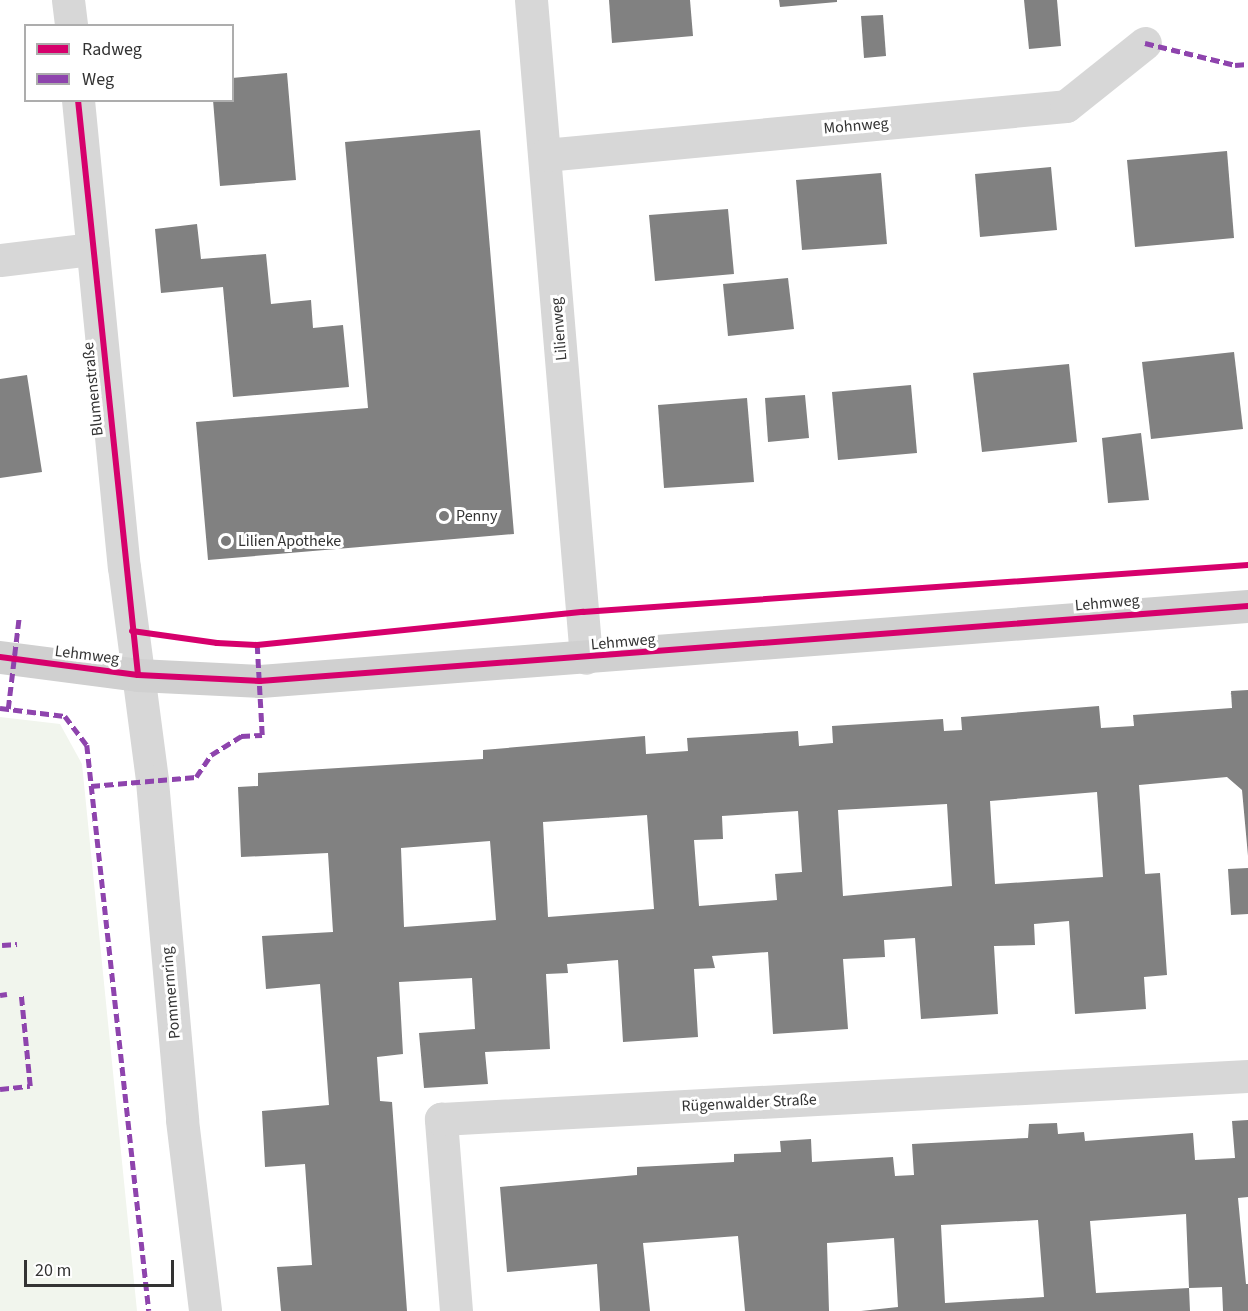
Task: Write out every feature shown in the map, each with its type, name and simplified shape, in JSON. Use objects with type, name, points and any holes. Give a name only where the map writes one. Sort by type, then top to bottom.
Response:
[{"type":"street","points":[[68,0],[71,24]]},
{"type":"street","name":"Lilienweg","points":[[531,0],[586,658]]},
{"type":"street","name":"Mohnweg","points":[[545,155],[1066,106],[1146,43]]},
{"type":"street","name":"Blumenstraße","points":[[78,102],[138,675]]},
{"type":"street","points":[[0,260],[92,249]]},
{"type":"street","name":"Lehmweg","points":[[0,657],[138,675],[260,681],[1248,606]]},
{"type":"street","name":"Pommernring","points":[[138,675],[152,781],[182,1120],[204,1311]]},
{"type":"street","name":"Rügenwalder Straße","points":[[456,1311],[441,1119],[1248,1076]]},
{"type":"shaded area","points":[[0,717],[60,724],[82,764],[137,1311],[0,1311]]},
{"type":"building","points":[[609,0],[690,0],[693,36],[612,43]]},
{"type":"building","points":[[779,0],[837,0],[837,2],[780,7]]},
{"type":"building","points":[[1024,0],[1057,0],[1061,46],[1029,49]]},
{"type":"building","points":[[883,15],[886,56],[864,58],[861,16]]},
{"type":"building","points":[[287,73],[296,180],[220,186],[213,102],[234,102],[234,78]]},
{"type":"building","points":[[480,130],[514,534],[208,560],[196,422],[368,408],[345,142]]},
{"type":"building","points":[[1227,151],[1234,238],[1135,247],[1127,160]]},
{"type":"building","points":[[1051,167],[1057,230],[980,237],[975,174]]},
{"type":"building","points":[[881,173],[887,244],[802,250],[796,180]]},
{"type":"building","points":[[728,209],[734,274],[655,281],[649,215]]},
{"type":"building","points":[[197,224],[201,259],[266,254],[271,304],[311,300],[313,328],[343,325],[349,387],[233,397],[223,287],[161,293],[155,229]]},
{"type":"building","points":[[788,278],[794,329],[728,336],[723,284]]},
{"type":"building","points":[[1234,352],[1243,429],[1151,439],[1142,362]]},
{"type":"building","points":[[1069,364],[1077,442],[982,452],[973,373]]},
{"type":"building","points":[[27,375],[42,472],[0,478],[0,379]]},
{"type":"building","points":[[911,385],[917,453],[838,460],[832,392]]},
{"type":"building","points":[[805,395],[809,438],[768,442],[765,398]]},
{"type":"building","points":[[747,398],[754,482],[664,488],[658,405]]},
{"type":"building","points":[[1141,433],[1149,500],[1108,503],[1102,438]]},
{"type":"building","points":[[1248,690],[1248,856],[1242,790],[1227,777],[1139,785],[1145,874],[1160,873],[1167,975],[1144,977],[1146,1009],[1075,1014],[1069,921],[1034,924],[1035,945],[994,946],[998,1014],[921,1019],[915,938],[884,940],[885,957],[843,959],[848,1029],[773,1034],[768,952],[712,956],[715,968],[694,969],[698,1037],[623,1042],[618,960],[567,964],[568,973],[546,974],[550,1049],[485,1052],[488,1084],[424,1088],[419,1033],[475,1029],[472,978],[399,982],[403,1054],[377,1057],[380,1101],[392,1102],[407,1311],[281,1311],[277,1267],[312,1265],[305,1164],[265,1167],[262,1111],[329,1105],[320,984],[266,989],[262,936],[333,932],[328,853],[241,857],[238,787],[258,786],[258,773],[483,759],[483,750],[645,736],[646,754],[688,751],[687,738],[798,731],[799,746],[833,743],[832,726],[943,719],[944,731],[962,730],[961,717],[1099,706],[1101,728],[1134,726],[1133,715],[1232,708],[1231,691]],"holes":[[[1097,792],[1103,877],[995,884],[990,801]],[[947,804],[952,886],[843,896],[838,810]],[[798,811],[802,872],[775,874],[777,900],[699,906],[694,840],[723,839],[722,816]],[[647,815],[654,909],[548,917],[543,822]],[[490,841],[496,920],[404,927],[401,848]]]},
{"type":"building","points":[[1248,868],[1248,914],[1231,915],[1228,869]]},
{"type":"building","points":[[1248,1120],[1248,1197],[1238,1198],[1246,1284],[1248,1284],[1248,1311],[1223,1311],[1222,1287],[1189,1288],[1190,1311],[861,1311],[898,1307],[894,1238],[827,1243],[829,1311],[745,1311],[738,1236],[643,1243],[650,1311],[600,1311],[597,1264],[507,1272],[500,1187],[637,1175],[637,1167],[734,1162],[734,1154],[781,1152],[780,1141],[811,1139],[812,1162],[893,1157],[895,1176],[914,1175],[912,1144],[1028,1138],[1029,1124],[1057,1123],[1058,1134],[1084,1132],[1085,1141],[1193,1133],[1195,1160],[1235,1158],[1232,1121]],"holes":[[[1186,1214],[1189,1288],[1096,1293],[1090,1221]],[[1038,1220],[1044,1297],[945,1303],[941,1225]]]},
{"type":"marked path","points":[[1145,43],[1235,65],[1248,64]]},
{"type":"marked path","points":[[8,709],[19,617]]},
{"type":"marked path","points":[[91,786],[196,777],[211,755],[241,736],[262,735],[257,645]]},
{"type":"marked path","points":[[0,708],[65,716],[87,745],[149,1311]]},
{"type":"marked path","points":[[2,945],[17,944]]},
{"type":"marked path","points":[[0,995],[7,994]]},
{"type":"marked path","points":[[0,1089],[30,1086],[21,994]]},
{"type":"cycle path","points":[[78,102],[138,675]]},
{"type":"cycle path","points":[[132,631],[217,643],[257,645],[583,612],[1248,565]]},
{"type":"cycle path","points":[[0,657],[138,675],[260,681],[1248,606]]},
{"type":"place","name":"Penny","points":[[444,516]]},
{"type":"place","name":"Lilien Apotheke","points":[[226,541]]}]
